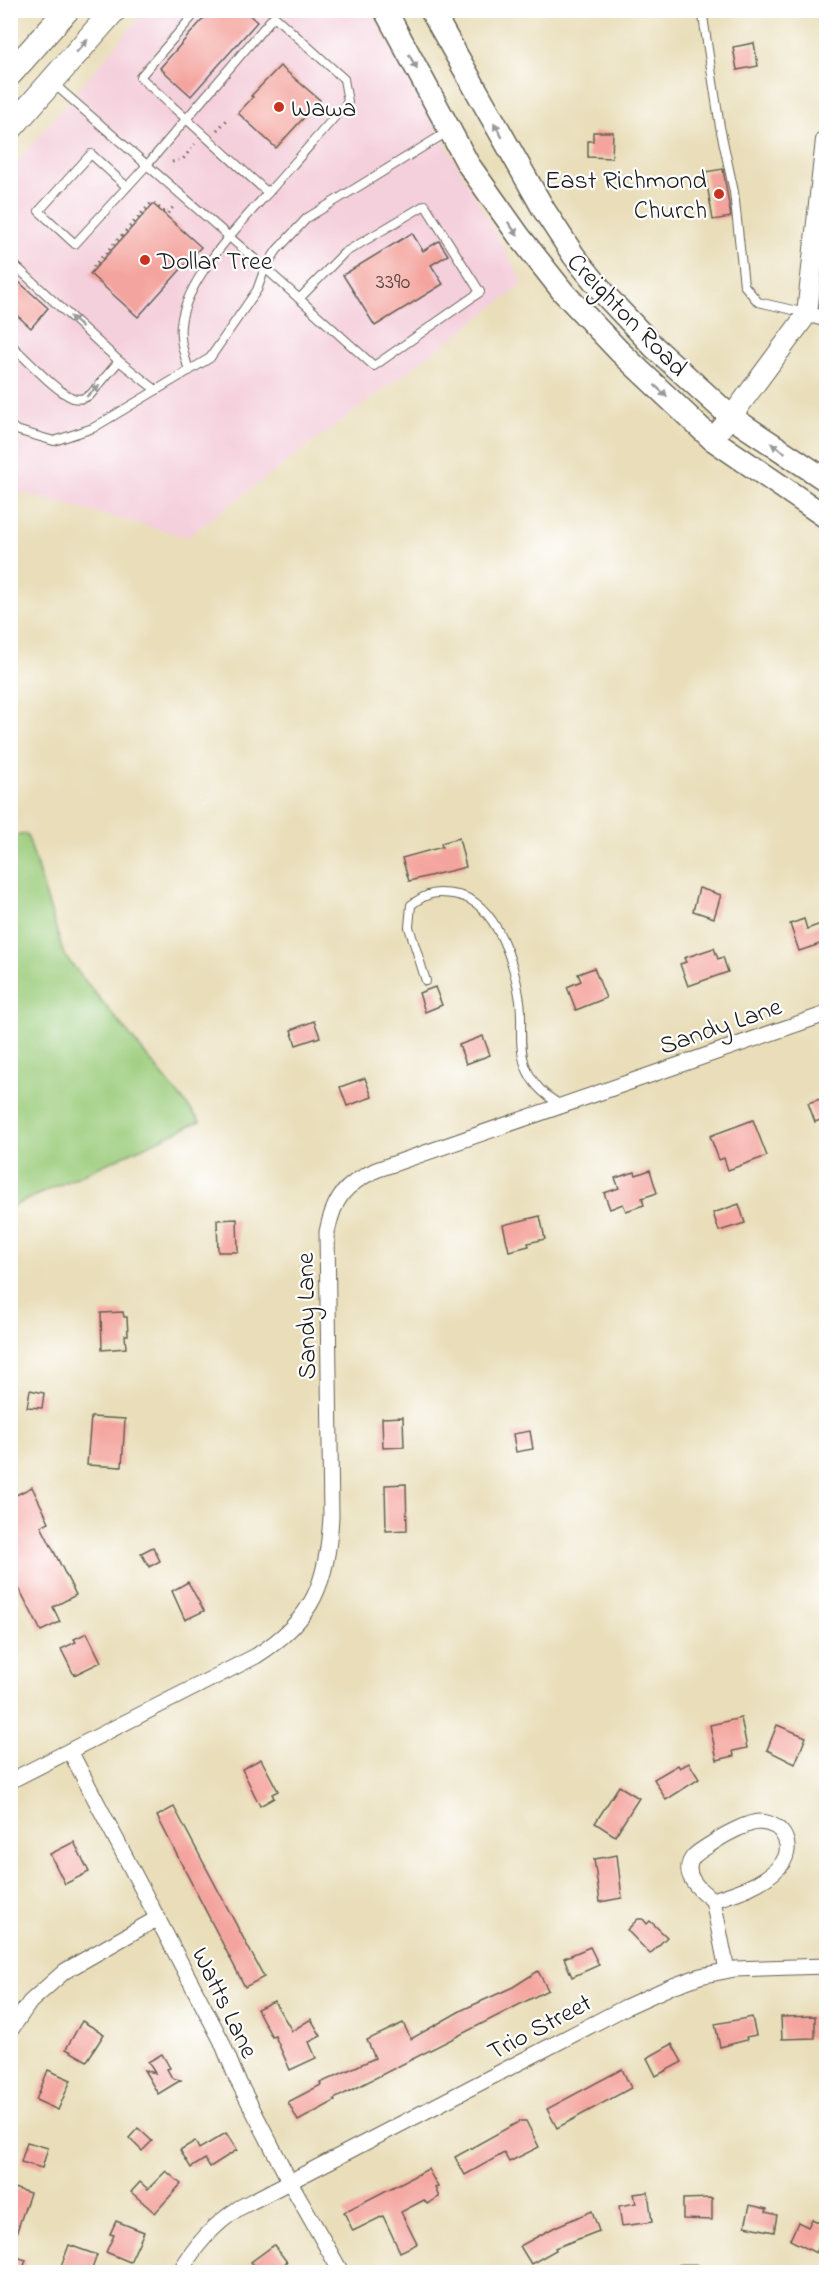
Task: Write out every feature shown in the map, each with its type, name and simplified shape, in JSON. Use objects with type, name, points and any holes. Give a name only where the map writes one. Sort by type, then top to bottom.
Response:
[{"type":"main road","points":[[10,74],[67,10]]},
{"type":"main road","points":[[10,129],[114,10]]},
{"type":"main road","name":"Creighton Road","points":[[385,10],[468,164],[491,199],[564,293],[619,351],[712,439],[826,518]]},
{"type":"main road","name":"Creighton Road","points":[[431,10],[544,210],[574,256],[607,297],[654,347],[731,417],[826,480]]},
{"type":"street","points":[[712,439],[731,417],[807,314],[826,140]]},
{"type":"street","points":[[807,314],[826,319]]},
{"type":"street","name":"Sandy Lane","points":[[10,1781],[256,1656],[290,1631],[310,1606],[321,1581],[330,1543],[327,1232],[331,1212],[337,1200],[356,1180],[376,1170],[826,1014]]},
{"type":"street","name":"Watts Lane","points":[[70,1751],[221,2040],[237,2079],[290,2182],[341,2272]]},
{"type":"street","points":[[713,1900],[741,1891],[776,1871],[786,1859],[789,1850],[784,1836],[775,1826],[758,1822],[727,1834],[693,1856],[689,1871],[693,1882],[701,1892],[713,1900],[727,1970]]},
{"type":"street","points":[[10,2031],[30,2002],[65,1971],[158,1918]]},
{"type":"street","name":"Trio Street","points":[[180,2272],[193,2249],[221,2220],[239,2208],[626,2007],[700,1976],[727,1970],[826,1966]]},
{"type":"street","points":[[682,2272],[695,2272]]},
{"type":"lane","points":[[198,10],[140,77],[268,193]]},
{"type":"lane","points":[[702,10],[720,127],[734,192],[744,285],[758,302],[807,314]]},
{"type":"lane","points":[[127,187],[91,154],[39,211],[75,244],[127,187],[147,165],[271,13],[344,79],[348,102],[229,237],[202,274],[185,308],[181,325],[182,343],[189,371]]},
{"type":"lane","points":[[50,81],[374,366],[480,292],[425,205],[344,253],[299,299]]},
{"type":"lane","points":[[10,425],[16,430],[54,441],[93,428],[210,358],[257,290],[265,268],[277,250],[307,218],[450,130]]},
{"type":"lane","points":[[10,261],[119,361],[156,390]]},
{"type":"lane","points":[[10,344],[59,389],[76,399],[87,397],[100,386],[119,361]]},
{"type":"lane","points":[[426,981],[409,927],[411,905],[425,894],[444,892],[464,896],[481,908],[494,925],[504,946],[520,1001],[521,1043],[525,1064],[542,1093],[562,1106]]},
{"type":"path","points":[[217,130],[228,119]]},
{"type":"path","points":[[172,162],[183,159],[195,144]]},
{"type":"path","points":[[93,267],[152,202],[166,214],[176,205]]},
{"type":"shaded area","points":[[145,11],[372,11],[524,284],[187,537],[13,491],[11,493],[11,169]]},
{"type":"green space","points":[[27,834],[64,955],[200,1121],[11,1207],[10,836]]},
{"type":"building","name":"Wawa","points":[[211,10],[244,10],[257,22],[191,96],[160,68]]},
{"type":"building","points":[[754,43],[758,66],[737,70],[733,47]]},
{"type":"building","name":"Wawa","points":[[280,66],[320,100],[276,148],[238,113]]},
{"type":"building","points":[[593,132],[613,132],[612,158],[588,157],[588,141],[593,141]]},
{"type":"building","name":"East Richmond Church","points":[[723,169],[731,217],[713,220],[705,172]]},
{"type":"building","name":"Dollar Tree","points":[[153,204],[201,247],[138,317],[90,274]]},
{"type":"building","points":[[412,233],[423,251],[439,241],[448,255],[431,265],[443,284],[375,326],[343,275]]},
{"type":"building","points":[[10,274],[48,308],[31,328],[10,309]]},
{"type":"building","points":[[459,838],[466,867],[409,881],[402,858],[442,847],[441,843]]},
{"type":"building","points":[[699,888],[721,895],[714,918],[693,911]]},
{"type":"building","points":[[804,919],[807,929],[826,922],[826,942],[799,951],[790,924]]},
{"type":"building","points":[[714,948],[718,959],[723,957],[728,972],[688,986],[680,964],[686,962],[684,958]]},
{"type":"building","points":[[594,968],[606,998],[576,1010],[567,987],[581,981],[578,974]]},
{"type":"building","points":[[435,987],[442,1005],[425,1012],[419,993]]},
{"type":"building","points":[[314,1021],[320,1037],[296,1045],[291,1030]]},
{"type":"building","points":[[483,1036],[490,1055],[466,1064],[459,1045]]},
{"type":"building","points":[[365,1078],[372,1097],[347,1106],[340,1087]]},
{"type":"building","points":[[826,1097],[826,1118],[815,1122],[808,1103]]},
{"type":"building","points":[[753,1120],[767,1156],[728,1170],[724,1158],[719,1160],[710,1136]]},
{"type":"building","points":[[650,1170],[657,1193],[642,1198],[644,1205],[626,1211],[623,1204],[610,1209],[604,1193],[619,1188],[615,1178]]},
{"type":"building","points":[[739,1204],[745,1223],[719,1231],[713,1213]]},
{"type":"building","points":[[540,1216],[545,1239],[509,1251],[503,1225]]},
{"type":"building","points":[[237,1219],[238,1252],[218,1252],[217,1220]]},
{"type":"building","points":[[123,1312],[124,1317],[127,1317],[126,1348],[102,1350],[101,1313]]},
{"type":"building","points":[[30,1390],[44,1393],[42,1408],[27,1407]]},
{"type":"building","points":[[91,1417],[125,1419],[122,1467],[87,1465]]},
{"type":"building","points":[[403,1417],[404,1447],[383,1448],[382,1418]]},
{"type":"building","points":[[530,1431],[533,1449],[516,1452],[513,1434]]},
{"type":"building","points":[[406,1484],[407,1530],[386,1531],[385,1485]]},
{"type":"building","points":[[32,1487],[49,1522],[41,1526],[76,1595],[53,1607],[60,1622],[41,1631],[10,1571],[10,1498]]},
{"type":"building","points":[[153,1547],[160,1561],[149,1567],[141,1553]]},
{"type":"building","points":[[188,1582],[204,1611],[185,1620],[172,1591]]},
{"type":"building","points":[[87,1633],[101,1662],[74,1675],[61,1649],[76,1642],[74,1639]]},
{"type":"building","points":[[741,1718],[747,1748],[733,1751],[734,1756],[717,1760],[710,1725]]},
{"type":"building","points":[[777,1725],[806,1737],[795,1764],[767,1750]]},
{"type":"building","points":[[261,1759],[278,1791],[272,1794],[274,1798],[260,1806],[242,1769]]},
{"type":"building","points":[[689,1763],[699,1779],[666,1800],[654,1779],[678,1765],[680,1768]]},
{"type":"building","points":[[619,1786],[639,1798],[615,1836],[595,1823]]},
{"type":"building","points":[[174,1807],[264,1977],[245,1987],[157,1816]]},
{"type":"building","points":[[74,1842],[89,1872],[65,1884],[50,1854]]},
{"type":"building","points":[[617,1855],[622,1898],[600,1902],[594,1859]]},
{"type":"building","points":[[638,1919],[643,1919],[647,1924],[650,1921],[667,1937],[650,1954],[627,1930]]},
{"type":"building","points":[[590,1947],[599,1965],[572,1977],[564,1958]]},
{"type":"building","points":[[538,1971],[548,1990],[334,2099],[335,2101],[298,2121],[288,2102],[321,2085],[320,2083],[375,2058],[367,2040],[403,2023],[411,2039],[462,2010],[513,1987]]},
{"type":"building","points":[[274,2001],[292,2031],[311,2019],[321,2036],[309,2042],[316,2058],[290,2070],[275,2036],[272,2037],[257,2009]]},
{"type":"building","points":[[815,2016],[815,2038],[782,2039],[781,2017]]},
{"type":"building","points":[[752,2017],[756,2035],[746,2037],[747,2040],[720,2047],[715,2024]]},
{"type":"building","points":[[82,2021],[104,2034],[87,2061],[66,2049]]},
{"type":"building","points":[[672,2044],[682,2062],[656,2076],[647,2058]]},
{"type":"building","points":[[162,2054],[170,2068],[167,2069],[172,2078],[181,2080],[158,2094],[144,2070],[155,2073],[148,2062]]},
{"type":"building","points":[[622,2069],[631,2088],[557,2128],[547,2109]]},
{"type":"building","points":[[48,2070],[71,2080],[58,2110],[36,2100]]},
{"type":"building","points":[[520,2121],[526,2121],[539,2147],[509,2162],[504,2153],[465,2175],[455,2157]]},
{"type":"building","points":[[138,2128],[152,2141],[142,2151],[129,2138]]},
{"type":"building","points":[[226,2133],[237,2150],[210,2167],[205,2159],[191,2168],[180,2150],[195,2141],[199,2149]]},
{"type":"building","points":[[27,2142],[48,2148],[42,2168],[21,2162]]},
{"type":"building","points":[[428,2169],[438,2187],[435,2188],[439,2197],[427,2204],[424,2200],[401,2212],[417,2244],[400,2252],[383,2216],[353,2231],[344,2212]]},
{"type":"building","points":[[166,2171],[181,2184],[155,2213],[131,2192],[140,2182],[148,2189]]},
{"type":"building","points":[[10,2187],[30,2193],[13,2243],[10,2243]]},
{"type":"building","points":[[648,2192],[652,2222],[622,2226],[619,2206],[636,2203],[634,2194]]},
{"type":"building","points":[[712,2198],[712,2220],[683,2219],[683,2199]]},
{"type":"building","points":[[750,2205],[767,2209],[766,2212],[777,2215],[774,2232],[745,2226]]},
{"type":"building","points":[[592,2211],[599,2231],[555,2248],[556,2250],[531,2264],[520,2246],[557,2226]]},
{"type":"building","points":[[812,2219],[826,2226],[816,2253],[790,2240],[798,2222],[808,2227]]},
{"type":"building","points":[[116,2221],[144,2232],[130,2262],[106,2252],[114,2235],[110,2234]]},
{"type":"building","points":[[69,2245],[97,2255],[91,2272],[59,2272]]},
{"type":"building","points":[[274,2245],[287,2262],[273,2272],[259,2272],[251,2262]]},
{"type":"building","points":[[10,2255],[26,2260],[22,2272],[10,2272]]},
{"type":"place","name":"Wawa","points":[[279,107]]},
{"type":"place","name":"East Richmond Church","points":[[719,194]]},
{"type":"place","name":"Dollar Tree","points":[[145,260]]}]
